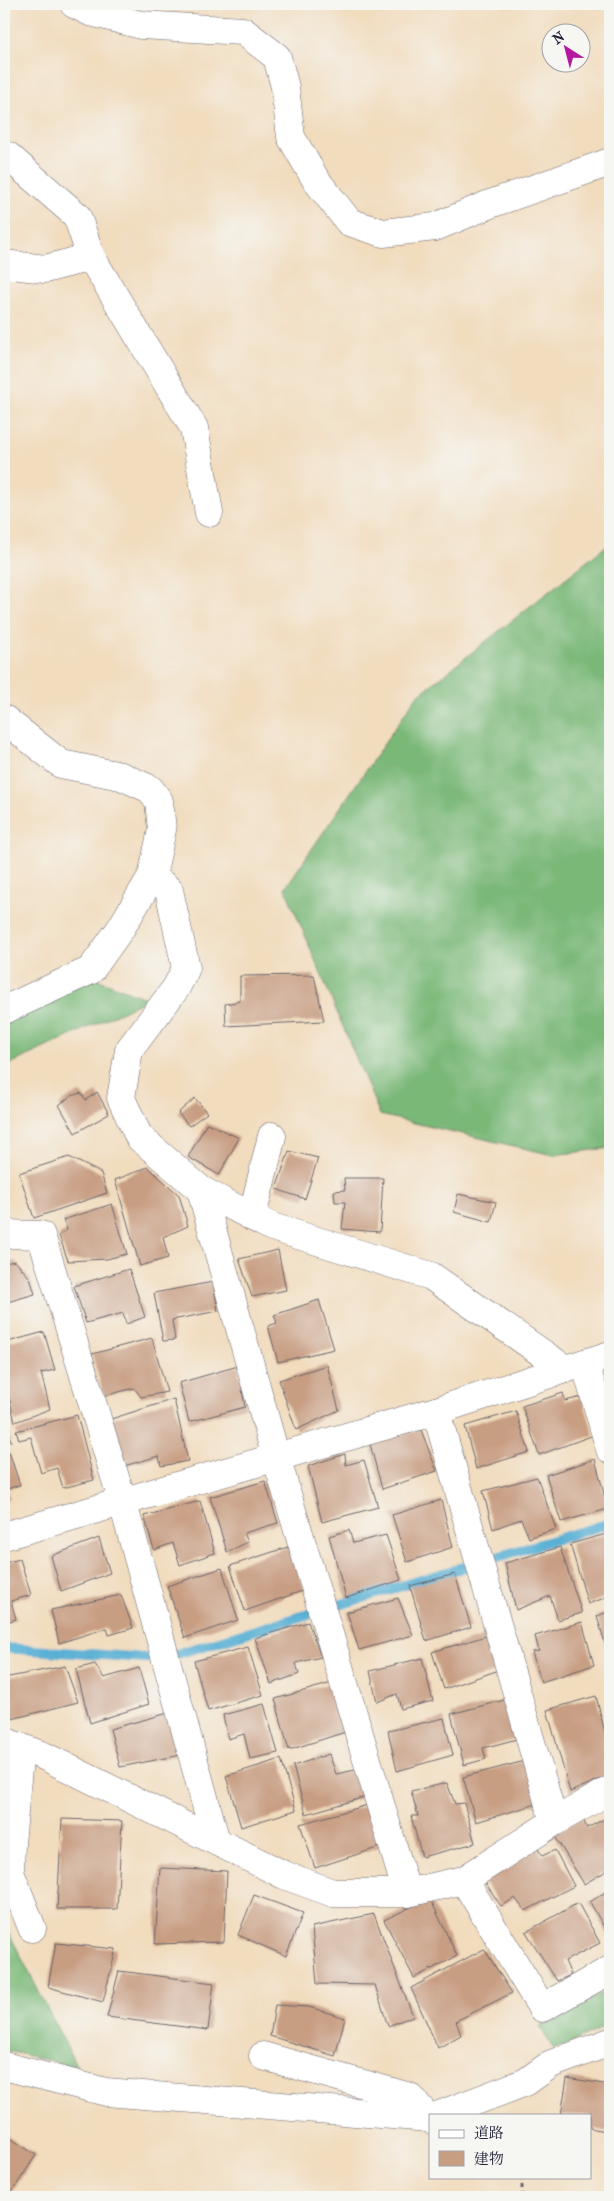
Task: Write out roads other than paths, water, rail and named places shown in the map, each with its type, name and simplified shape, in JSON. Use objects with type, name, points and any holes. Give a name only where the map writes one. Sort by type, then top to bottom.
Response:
[{"type":"street","points":[[74,4],[90,12],[141,25],[243,31],[277,56],[285,87],[291,137],[316,180],[348,222],[383,233],[435,227],[490,204],[610,162]]},
{"type":"street","points":[[8,156],[77,216],[91,257],[194,428],[209,513]]},
{"type":"street","points":[[4,264],[45,269],[91,257]]},
{"type":"street","points":[[4,1010],[91,970],[121,928],[152,876],[162,830],[160,800],[150,789],[121,776],[61,764],[5,723]]},
{"type":"street","points":[[152,876],[169,890],[186,968],[176,988],[129,1050],[122,1098],[139,1138],[201,1190],[252,1217],[272,1227],[431,1276],[575,1366],[610,1449]]},
{"type":"street","points":[[252,1217],[272,1136]]},
{"type":"street","points":[[201,1190],[276,1457],[407,1893]]},
{"type":"street","points":[[4,1234],[41,1235],[122,1500],[216,1841]]},
{"type":"street","points":[[4,1536],[122,1500],[436,1411],[610,1354]]},
{"type":"street","points":[[436,1411],[554,1822]]},
{"type":"street","points":[[32,1928],[10,1872],[12,1744],[44,1756],[284,1875],[333,1893],[407,1893],[464,1880],[554,1822],[610,1790]]},
{"type":"street","points":[[464,1880],[542,2008],[610,1970]]},
{"type":"street","points":[[441,2114],[526,2082],[551,2064],[610,2042]]},
{"type":"street","points":[[263,2056],[410,2097],[430,2114]]},
{"type":"street","points":[[4,2066],[106,2092],[429,2117]]},
{"type":"waterway","points":[[4,1648],[160,1659],[610,1523]]}]
